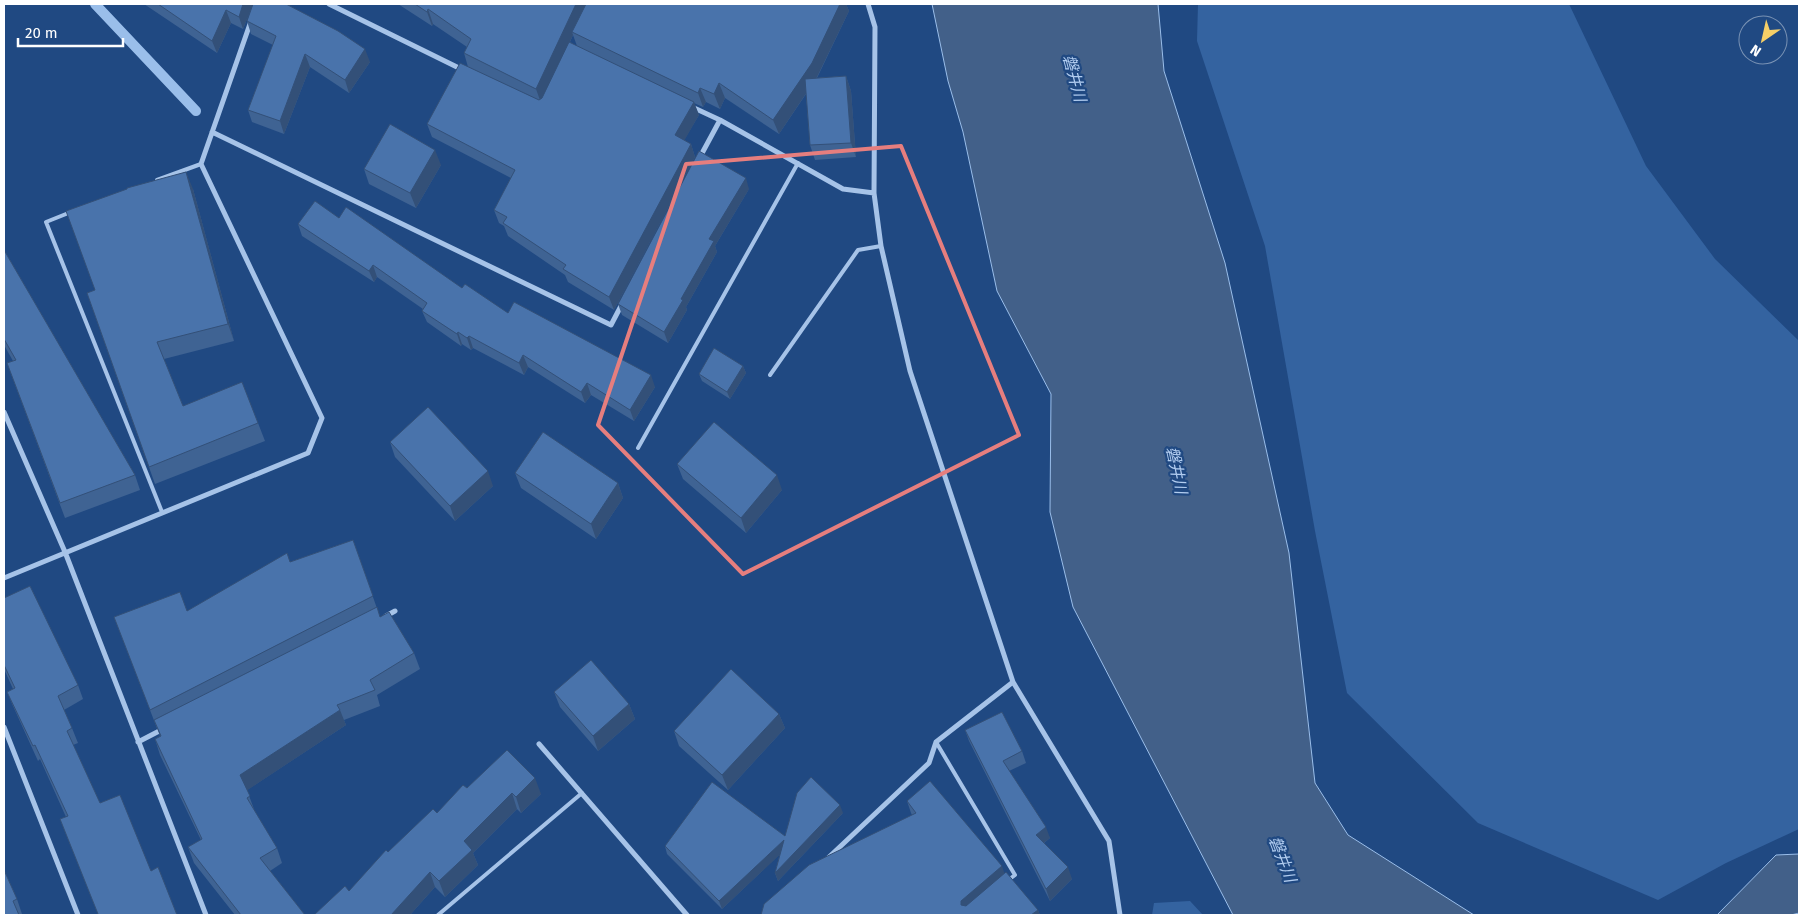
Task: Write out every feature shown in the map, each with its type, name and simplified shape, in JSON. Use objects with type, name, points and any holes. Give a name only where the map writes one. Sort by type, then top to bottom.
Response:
[{"type":"street","points":[[329,4],[472,74]]},
{"type":"street","points":[[868,4],[875,27],[874,193],[881,246],[910,371],[1012,682],[1109,841],[1120,915]]},
{"type":"street","points":[[4,578],[308,453],[322,418],[201,164],[254,13]]},
{"type":"street","points":[[685,103],[720,120],[843,189],[874,193]]},
{"type":"street","points":[[697,163],[720,120]]},
{"type":"street","points":[[212,132],[611,325],[625,299]]},
{"type":"street","points":[[4,412],[65,552],[206,915]]},
{"type":"street","points":[[377,620],[395,611]]},
{"type":"street","points":[[825,861],[929,764],[936,742],[1012,682]]},
{"type":"street","points":[[138,742],[174,724]]},
{"type":"street","points":[[4,727],[78,915]]},
{"type":"street","points":[[539,744],[687,915]]},
{"type":"lane","points":[[155,181],[201,164]]},
{"type":"lane","points":[[638,448],[798,164]]},
{"type":"lane","points":[[73,211],[46,222],[162,512]]},
{"type":"lane","points":[[770,375],[858,250],[881,246]]},
{"type":"lane","points":[[936,742],[1015,874],[1001,886]]},
{"type":"lane","points":[[438,915],[582,793]]},
{"type":"highlighted area","points":[[901,146],[1019,435],[743,574],[598,425],[686,164]]},
{"type":"shaded area","points":[[1198,4],[1569,4],[1646,166],[1715,259],[1799,341],[1799,829],[1726,863],[1658,900],[1478,823],[1347,693],[1315,531],[1265,246],[1197,41]]},
{"type":"shaded area","points":[[1190,901],[1203,915],[1152,915],[1154,903]]},
{"type":"water","name":"磐井川","points":[[932,4],[1158,4],[1164,71],[1225,263],[1289,553],[1315,783],[1348,835],[1474,915],[1233,915],[1073,607],[1050,512],[1051,394],[997,291],[963,132],[948,81]]},
{"type":"water","points":[[1799,854],[1799,913],[1791,915],[1717,915],[1776,855]]},
{"type":"building","points":[[158,4],[243,4],[239,17],[226,10],[212,41]]},
{"type":"building","points":[[253,4],[286,4],[338,31],[365,49],[345,80],[305,54],[280,121],[248,110],[276,36],[247,21]]},
{"type":"building","points":[[415,4],[576,4],[536,89],[464,53],[471,39],[428,9],[427,12]]},
{"type":"building","points":[[586,4],[840,4],[812,63],[773,120],[719,83],[714,94],[700,88],[698,93],[572,32]]},
{"type":"building","points":[[569,42],[694,102],[675,135],[691,144],[609,297],[563,269],[566,265],[503,223],[507,217],[494,210],[515,170],[427,124],[460,63],[539,100],[542,98]]},
{"type":"building","points":[[846,76],[851,143],[810,145],[805,79]]},
{"type":"building","points":[[390,124],[435,150],[410,193],[364,169]]},
{"type":"building","points":[[699,151],[746,178],[709,239],[714,241],[664,332],[618,304]]},
{"type":"building","points":[[186,172],[228,324],[157,342],[183,406],[242,382],[258,423],[149,467],[87,293],[95,290],[66,211],[127,188]]},
{"type":"building","points":[[315,201],[339,218],[346,207],[462,288],[465,284],[508,313],[514,302],[651,375],[630,410],[587,383],[581,392],[523,355],[519,363],[469,336],[467,338],[458,332],[457,334],[422,311],[427,303],[373,265],[369,271],[298,224]]},
{"type":"building","points":[[4,250],[135,475],[60,503],[7,363],[16,360],[4,339]]},
{"type":"building","points":[[714,348],[743,366],[727,392],[699,374]]},
{"type":"building","points":[[428,407],[488,471],[450,506],[390,442]]},
{"type":"building","points":[[714,422],[777,475],[741,518],[677,464]]},
{"type":"building","points":[[543,432],[618,483],[591,524],[515,473]]},
{"type":"building","points":[[353,540],[373,596],[150,710],[114,617],[180,592],[187,611],[287,553],[290,562]]},
{"type":"building","points":[[30,586],[78,685],[58,696],[72,728],[67,731],[100,803],[120,795],[151,871],[158,867],[177,915],[96,915],[98,914],[60,819],[68,816],[35,745],[33,746],[7,692],[15,688],[4,665],[4,598]]},
{"type":"building","points":[[377,607],[380,617],[389,612],[414,653],[370,680],[375,690],[337,705],[340,710],[240,775],[250,796],[247,798],[277,848],[260,858],[305,915],[241,915],[188,847],[202,839],[155,739],[161,736],[154,720]]},
{"type":"building","points":[[591,660],[629,704],[593,736],[554,692]]},
{"type":"building","points":[[731,669],[779,714],[722,775],[674,731]]},
{"type":"building","points":[[1002,712],[1022,751],[1003,761],[1046,827],[1036,835],[1068,867],[1046,889],[965,730]]},
{"type":"building","points":[[507,750],[535,778],[516,797],[512,793],[464,841],[472,850],[439,881],[430,872],[391,915],[314,915],[345,886],[349,891],[386,850],[388,852],[433,809],[437,813],[463,785],[467,788]]},
{"type":"building","points":[[811,777],[840,805],[775,873],[784,840],[719,901],[665,846],[712,782],[785,836],[797,793]]},
{"type":"building","points":[[930,781],[1002,866],[961,901],[961,905],[966,906],[1006,872],[1038,910],[1031,915],[761,915],[764,904],[809,865],[916,813],[907,801]]},
{"type":"building","points":[[4,870],[17,899],[13,901],[19,915],[4,915]]},
{"type":"waterway","points":[[95,4],[196,111]]}]
